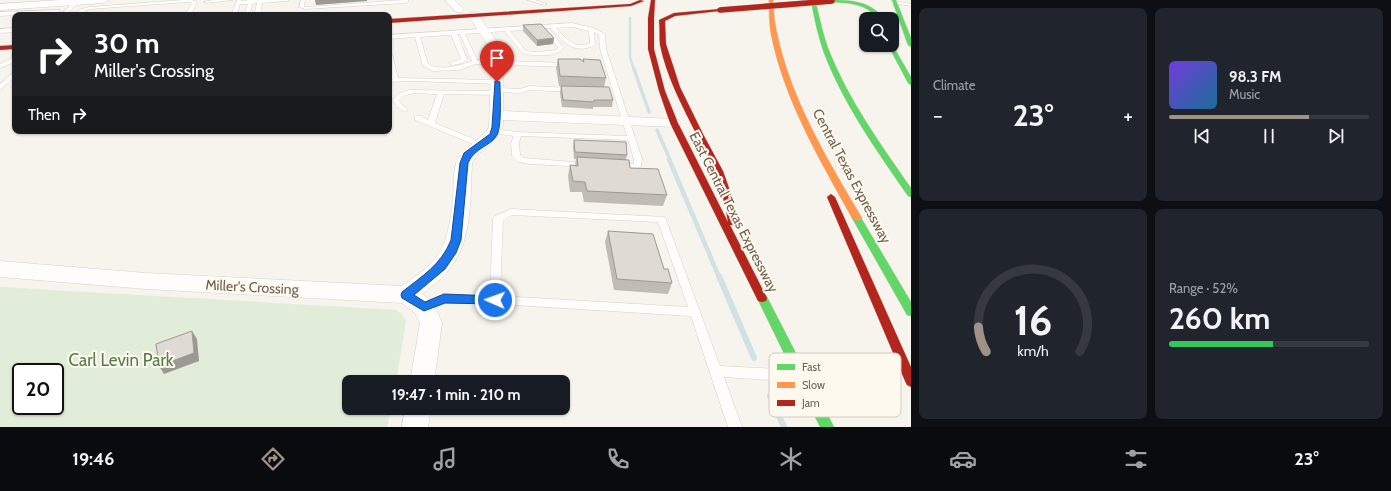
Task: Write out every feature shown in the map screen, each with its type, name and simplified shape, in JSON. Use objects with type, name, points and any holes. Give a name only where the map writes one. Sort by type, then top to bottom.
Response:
[{"type":"main road","points":[[392,15],[609,0]]},
{"type":"main road","points":[[392,21],[637,4],[640,0],[653,0]]},
{"type":"main road","name":"East Central Texas Expressway","points":[[653,0],[649,22],[649,45],[652,63],[674,123],[790,353]]},
{"type":"main road","name":"Central Texas Expressway","points":[[771,0],[774,33],[781,58],[790,85],[820,152],[911,312]]},
{"type":"main road","points":[[813,0],[819,31],[833,69],[877,145],[911,194]]},
{"type":"main road","points":[[738,249],[730,202],[720,171],[699,134],[677,87],[663,44],[662,20],[674,15],[832,1],[862,5],[878,12]]},
{"type":"main road","points":[[894,1],[911,45]]},
{"type":"main road","points":[[597,7],[630,12],[649,22]]},
{"type":"main road","points":[[400,20],[415,16],[457,13],[460,11],[459,10]]},
{"type":"main road","points":[[0,48],[12,47]]},
{"type":"main road","points":[[895,52],[911,83]]},
{"type":"main road","points":[[818,168],[820,152]]},
{"type":"main road","points":[[828,189],[899,353]]},
{"type":"main road","points":[[901,358],[911,381]]},
{"type":"main road","name":"East Central Texas Expressway","points":[[822,417],[827,427]]},
{"type":"street","points":[[450,0],[459,10]]},
{"type":"street","points":[[0,7],[67,2],[102,4]]},
{"type":"street","points":[[423,375],[431,323],[424,307],[406,295],[442,266],[451,253],[456,240],[464,163],[467,155],[493,135],[494,131],[497,88],[497,63],[495,47],[473,15]]},
{"type":"street","points":[[496,115],[674,123]]},
{"type":"street","name":"Miller's Crossing","points":[[0,268],[146,281],[406,295]]},
{"type":"street","points":[[416,427],[417,415]]},
{"type":"lane","points":[[102,4],[108,0]]},
{"type":"lane","points":[[206,2],[231,0]]},
{"type":"lane","points":[[235,12],[239,2],[287,0]]},
{"type":"lane","points":[[303,0],[302,7],[305,8],[381,2],[406,2],[406,0]]},
{"type":"lane","points":[[529,0],[545,4]]},
{"type":"lane","points":[[81,12],[102,4],[176,1],[195,2],[190,12]]},
{"type":"lane","points":[[247,12],[251,1]]},
{"type":"lane","points":[[258,12],[260,1]]},
{"type":"lane","points":[[894,1],[911,5]]},
{"type":"lane","points":[[56,12],[67,2]]},
{"type":"lane","points":[[66,12],[77,2]]},
{"type":"lane","points":[[29,12],[58,10]]},
{"type":"lane","points":[[0,14],[12,13]]},
{"type":"lane","points":[[392,37],[572,25],[591,29],[602,34],[603,49],[638,159],[638,165],[634,167],[610,166]]},
{"type":"lane","points":[[506,29],[522,49],[554,46],[557,43],[544,26]]},
{"type":"lane","points":[[552,26],[567,43],[577,46],[588,46],[593,44],[591,29]]},
{"type":"lane","points":[[0,31],[12,30]]},
{"type":"lane","points":[[424,60],[439,64],[462,61],[464,58],[452,32]]},
{"type":"lane","points":[[462,32],[475,62]]},
{"type":"lane","points":[[417,35],[424,60],[428,67],[433,69],[459,68],[475,62],[577,65]]},
{"type":"lane","points":[[577,50],[603,49]]},
{"type":"lane","points":[[0,60],[12,58]]},
{"type":"lane","points":[[0,66],[12,59]]},
{"type":"lane","points":[[601,66],[608,66]]},
{"type":"lane","points":[[0,88],[12,76]]},
{"type":"lane","points":[[392,80],[520,91],[530,88],[578,90]]},
{"type":"lane","points":[[405,110],[398,105],[396,100],[400,95],[409,92],[441,92],[497,88]]},
{"type":"lane","points":[[609,91],[617,91]]},
{"type":"lane","points":[[431,123],[441,92]]},
{"type":"lane","points":[[418,118],[480,145]]},
{"type":"lane","points":[[494,131],[518,134],[631,138]]},
{"type":"lane","points":[[518,134],[515,143],[516,156],[521,160],[530,162],[594,165]]},
{"type":"lane","points":[[495,300],[498,218],[511,212],[662,219],[736,427]]},
{"type":"lane","points":[[424,307],[444,299],[495,300],[696,312]]},
{"type":"lane","points":[[716,371],[769,374]]},
{"type":"green space","name":"Carl Levin Park","points":[[0,287],[396,310],[403,315],[406,321],[397,375],[342,375],[342,415],[390,415],[387,427],[0,427]]},
{"type":"building","points":[[541,24],[554,38],[537,40],[523,25]]},
{"type":"building","points":[[558,59],[580,59],[584,62],[583,59],[600,60],[606,78],[560,76]]},
{"type":"building","points":[[561,86],[609,87],[613,100],[594,100],[594,102],[563,100]]},
{"type":"building","points":[[574,140],[626,142],[627,155],[575,152]]},
{"type":"building","points":[[577,157],[629,160],[630,168],[658,169],[667,195],[587,191],[585,182],[573,181],[570,165],[578,166]]},
{"type":"building","points":[[608,231],[653,234],[664,269],[668,269],[672,283],[617,279]]},
{"type":"building","points":[[192,331],[194,353],[159,366],[156,344]]},
{"type":"waterway","points":[[630,18],[630,57],[634,70]]},
{"type":"waterway","points":[[634,69],[649,112]]},
{"type":"waterway","points":[[657,130],[670,160]]},
{"type":"waterway","points":[[669,159],[719,277]]},
{"type":"waterway","points":[[719,276],[754,358]]},
{"type":"waterway","points":[[779,417],[784,427]]},
{"type":"traffic: fast","points":[[813,0],[827,53],[844,90],[865,126],[911,194]]},
{"type":"traffic: fast","points":[[894,0],[911,45]]},
{"type":"traffic: fast","points":[[832,1],[860,4],[876,12]]},
{"type":"traffic: fast","points":[[895,52],[911,83]]},
{"type":"traffic: fast","points":[[857,218],[911,312]]},
{"type":"traffic: fast","points":[[762,298],[790,353]]},
{"type":"traffic: fast","points":[[822,417],[827,427]]},
{"type":"traffic: slow","points":[[771,0],[774,34],[798,106],[820,152],[857,218]]},
{"type":"traffic: jam","points":[[653,0],[651,18],[651,49],[662,91],[674,123],[762,298]]},
{"type":"traffic: jam","points":[[392,21],[631,5],[642,1]]},
{"type":"traffic: jam","points":[[720,10],[832,1]]},
{"type":"traffic: jam","points":[[720,10],[674,15],[662,20],[663,44],[677,87],[699,134],[719,171],[730,202],[733,223]]},
{"type":"traffic: jam","points":[[0,48],[12,47]]},
{"type":"traffic: jam","points":[[831,197],[899,353]]},
{"type":"traffic: jam","points":[[901,358],[911,381]]},
{"type":"route","points":[[495,300],[444,299],[424,307],[406,295],[442,266],[451,253],[456,240],[464,163],[467,155],[474,148],[485,142],[493,135],[496,127],[497,82]]}]
